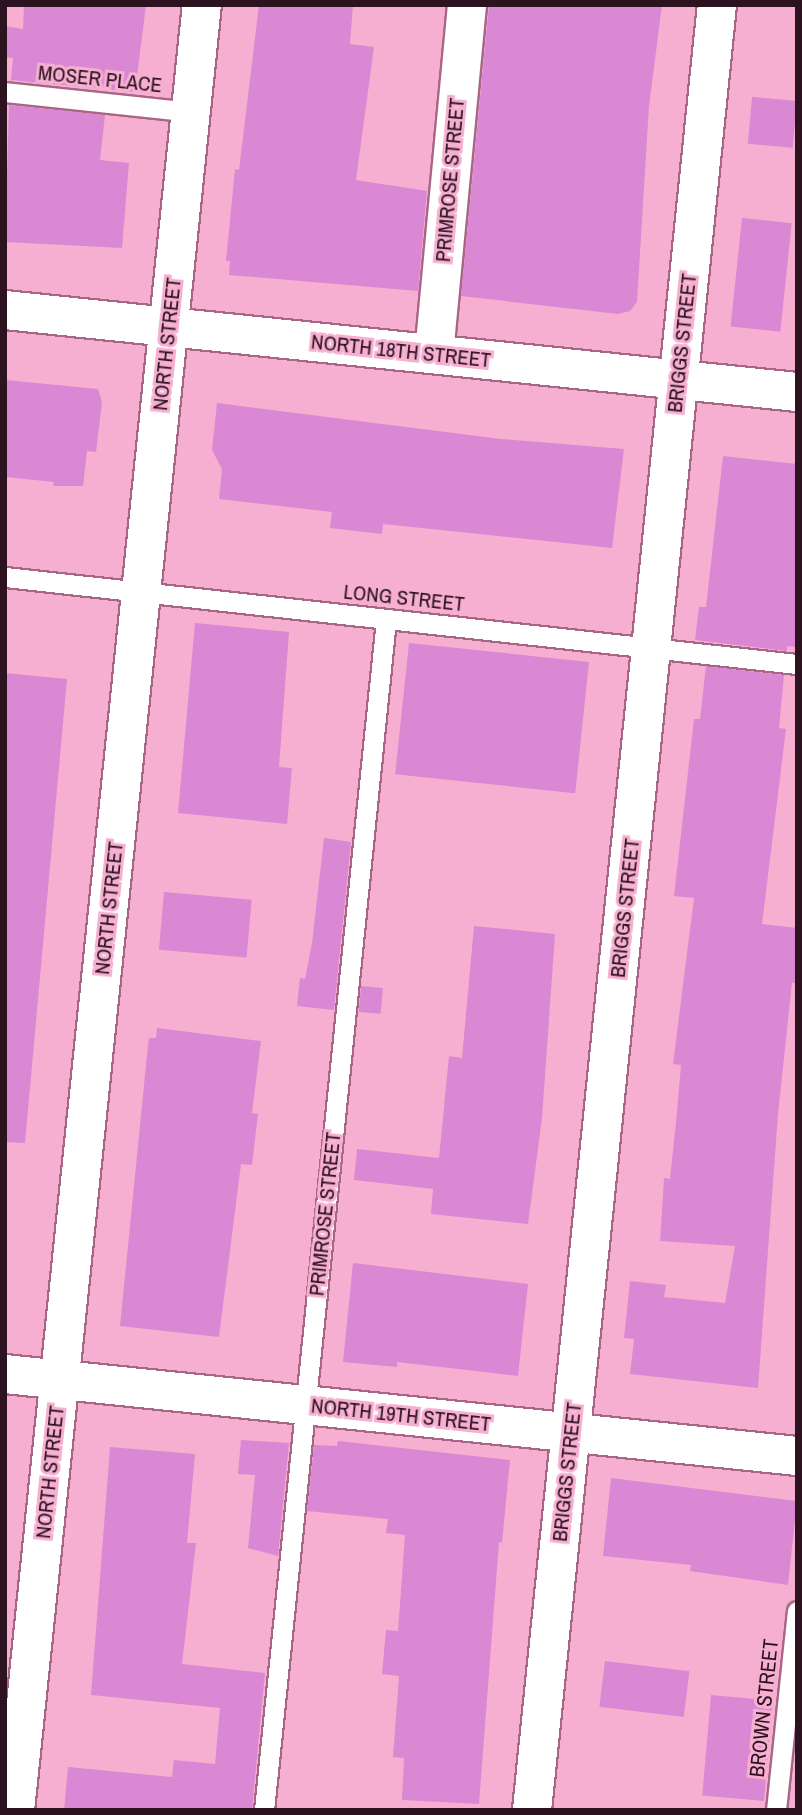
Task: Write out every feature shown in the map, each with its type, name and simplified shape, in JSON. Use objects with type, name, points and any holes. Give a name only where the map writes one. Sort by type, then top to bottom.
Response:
[{"type":"street","name":"NORTH STREET","points":[[15,1810],[202,5]]},
{"type":"street","name":"PRIMROSE STREET","points":[[434,355],[467,5]]},
{"type":"street","name":"BRIGGS STREET","points":[[532,1810],[717,5]]},
{"type":"street","name":"NORTH 18TH STREET","points":[[5,310],[797,392]]},
{"type":"street","name":"NORTH 19TH STREET","points":[[5,1374],[797,1456]]},
{"type":"lane","name":"MOSER PLACE","points":[[5,92],[191,112]]},
{"type":"lane","name":"LONG STREET","points":[[5,577],[797,664]]},
{"type":"lane","name":"PRIMROSE STREET","points":[[264,1810],[386,619]]},
{"type":"lane","name":"BROWN STREET","points":[[776,1810],[797,1611]]},
{"type":"building","points":[[24,5],[146,5],[135,92],[11,80],[13,58],[5,57],[5,26],[23,29]]},
{"type":"building","points":[[259,5],[353,5],[350,44],[374,47],[356,180],[427,191],[418,291],[229,275],[230,261],[226,261],[235,169],[239,170]]},
{"type":"building","points":[[489,5],[662,5],[649,106],[637,302],[630,311],[618,314],[461,296]]},
{"type":"building","points":[[752,97],[797,101],[793,148],[748,144]]},
{"type":"building","points":[[9,105],[105,115],[100,160],[129,163],[122,248],[5,242]]},
{"type":"building","points":[[742,218],[792,223],[780,332],[731,326]]},
{"type":"building","points":[[5,380],[98,389],[102,402],[96,452],[87,451],[83,486],[53,486],[54,482],[5,477]]},
{"type":"building","points":[[217,403],[501,439],[624,449],[612,548],[383,524],[382,534],[330,528],[332,512],[219,499],[222,469],[212,450]]},
{"type":"building","points":[[723,456],[797,464],[797,647],[787,646],[787,651],[695,640],[699,607],[706,607]]},
{"type":"building","points":[[195,623],[289,632],[279,767],[292,768],[287,824],[178,813]]},
{"type":"building","points":[[409,643],[589,662],[575,793],[395,774]]},
{"type":"building","points":[[706,666],[784,675],[779,728],[786,729],[762,924],[797,928],[797,983],[792,983],[778,1114],[758,1388],[630,1374],[634,1339],[624,1338],[630,1281],[666,1285],[664,1297],[725,1303],[735,1246],[660,1241],[664,1178],[670,1179],[681,1065],[673,1064],[694,898],[674,896],[694,719],[700,719]]},
{"type":"building","points":[[5,673],[67,679],[25,1143],[5,1142]]},
{"type":"building","points":[[324,838],[351,842],[334,1010],[297,1006],[300,978],[305,979],[312,943]]},
{"type":"building","points":[[164,892],[252,900],[247,957],[159,950]]},
{"type":"building","points":[[474,926],[555,934],[542,1118],[528,1224],[431,1214],[433,1189],[354,1180],[357,1149],[439,1158],[449,1056],[462,1058]]},
{"type":"building","points":[[361,986],[383,988],[381,1014],[359,1012]]},
{"type":"building","points":[[157,1028],[261,1041],[252,1113],[258,1114],[252,1165],[241,1164],[219,1337],[120,1326],[149,1038],[156,1038]]},
{"type":"building","points":[[353,1263],[528,1284],[518,1376],[397,1362],[397,1367],[343,1362]]},
{"type":"building","points":[[241,1440],[289,1443],[278,1556],[248,1548],[255,1475],[238,1474]]},
{"type":"building","points":[[338,1441],[510,1460],[502,1543],[499,1542],[479,1804],[402,1800],[404,1758],[393,1757],[399,1676],[382,1674],[386,1630],[398,1631],[405,1535],[386,1533],[388,1519],[307,1511],[314,1445],[337,1446]]},
{"type":"building","points":[[110,1447],[195,1454],[187,1543],[196,1543],[182,1664],[265,1673],[252,1810],[64,1810],[68,1767],[172,1777],[174,1760],[215,1764],[220,1708],[91,1695]]},
{"type":"building","points":[[611,1478],[797,1501],[788,1585],[690,1571],[691,1565],[603,1556]]},
{"type":"building","points":[[605,1661],[689,1671],[684,1717],[599,1707]]},
{"type":"building","points":[[711,1695],[773,1700],[764,1801],[702,1796]]}]
